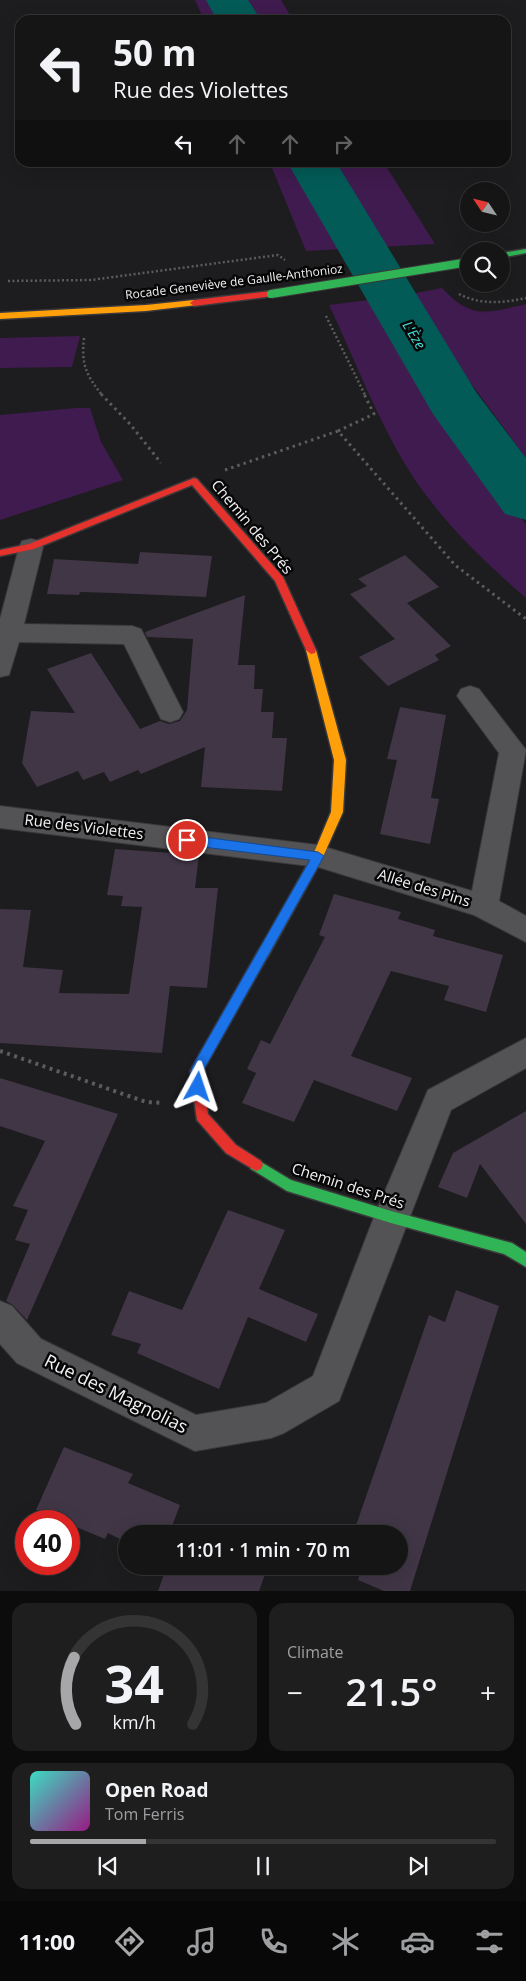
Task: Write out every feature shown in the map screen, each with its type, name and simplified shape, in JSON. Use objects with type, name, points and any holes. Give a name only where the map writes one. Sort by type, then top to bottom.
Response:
[{"type":"street","points":[[510,254],[526,251]]},
{"type":"street","name":"Rocade Geneviève de Gaulle-Anthonioz","points":[[0,316],[146,308],[271,294],[460,263]]},
{"type":"street","points":[[0,553],[30,547],[194,481]]},
{"type":"street","name":"Chemin des Prés","points":[[194,481],[279,579],[315,659],[340,760],[337,812],[318,856],[196,1071],[202,1116],[231,1148],[287,1184],[390,1217],[507,1248],[526,1260]]},
{"type":"street","points":[[0,668],[30,547]]},
{"type":"street","points":[[8,633],[132,635],[170,712]]},
{"type":"street","points":[[470,696],[513,751],[483,906]]},
{"type":"street","name":"Rue des Violettes","points":[[0,817],[318,856]]},
{"type":"street","name":"Allée des Pins","points":[[318,856],[483,906],[526,930]]},
{"type":"street","points":[[390,1217],[439,1100],[526,1052]]},
{"type":"street","name":"Rue des Magnolias","points":[[0,1318],[29,1352],[195,1433],[270,1420],[326,1388],[390,1217]]},
{"type":"path","points":[[456,292],[468,300],[508,302],[526,298]]},
{"type":"path","points":[[84,312],[83,348],[87,376],[104,398],[130,424],[163,465],[166,492]]},
{"type":"path","points":[[194,481],[338,431],[455,565],[526,619]]},
{"type":"path","points":[[0,1050],[146,1102],[201,1104]]},
{"type":"shaded area","points":[[195,0],[281,0],[290,15],[202,15]]},
{"type":"shaded area","points":[[272,167],[387,167],[435,244],[306,251]]},
{"type":"shaded area","points":[[442,288],[462,305],[481,311],[501,310],[526,304],[526,458],[406,295]]},
{"type":"shaded area","points":[[377,299],[508,503],[526,524],[526,598],[472,548],[434,506],[396,449],[372,401],[329,305]]},
{"type":"shaded area","points":[[80,336],[72,367],[0,368],[0,338]]},
{"type":"shaded area","points":[[90,408],[101,442],[123,480],[0,520],[0,415]]},
{"type":"building","points":[[140,552],[212,556],[206,597],[80,592],[79,595],[47,594],[54,559],[138,564]]},
{"type":"building","points":[[405,555],[439,587],[407,603],[451,646],[435,655],[439,660],[388,686],[359,657],[395,639],[350,594],[367,586],[358,579]]},
{"type":"building","points":[[245,595],[238,665],[255,665],[254,689],[263,689],[261,712],[274,712],[272,738],[287,738],[282,791],[201,787],[205,747],[141,774],[138,770],[110,782],[104,772],[83,780],[78,771],[37,787],[22,763],[31,711],[75,713],[47,669],[91,653],[140,729],[160,721],[169,724],[180,721],[187,710],[193,639],[147,637],[145,632]]},
{"type":"building","points":[[400,707],[446,715],[431,798],[439,799],[430,844],[380,834],[397,760],[387,759]]},
{"type":"building","points":[[115,849],[199,855],[195,888],[218,888],[207,988],[170,986],[162,1053],[0,1043],[0,909],[31,910],[23,967],[63,970],[59,993],[129,994],[142,907],[121,906],[123,896],[107,895]]},
{"type":"building","points":[[334,894],[401,912],[398,919],[435,930],[433,936],[503,955],[486,1012],[444,1000],[449,986],[391,971],[351,1056],[412,1078],[397,1111],[314,1080],[294,1122],[242,1103],[256,1073],[247,1069],[261,1040],[270,1044],[325,937],[319,935]]},
{"type":"building","points":[[0,1078],[118,1114],[27,1320],[13,1305],[6,1301],[30,1244],[15,1240],[28,1210],[13,1206],[45,1141],[0,1126]]},
{"type":"building","points":[[526,1111],[526,1224],[480,1164],[467,1198],[438,1187],[453,1153]]},
{"type":"building","points":[[228,1210],[285,1230],[259,1289],[318,1314],[306,1342],[248,1317],[219,1389],[137,1353],[141,1344],[111,1335],[129,1291],[182,1310]]},
{"type":"building","points":[[456,1290],[499,1306],[410,1591],[384,1591],[358,1580],[359,1575],[408,1575],[408,1525],[356,1525],[429,1315],[445,1322]]},
{"type":"building","points":[[64,1447],[133,1474],[128,1483],[180,1505],[172,1525],[118,1525],[118,1538],[108,1533],[105,1539],[80,1529],[80,1510],[36,1510]]},
{"type":"building","points":[[164,1575],[265,1575],[259,1591],[158,1591]]},
{"type":"waterway","name":"L'Èze","points":[[227,0],[236,15]]},
{"type":"waterway","name":"L'Èze","points":[[314,167],[453,401],[526,500]]},
{"type":"traffic: fast","points":[[510,254],[526,251]]},
{"type":"traffic: fast","points":[[271,294],[460,263]]},
{"type":"traffic: fast","points":[[256,1165],[287,1185],[391,1217],[507,1248],[526,1260]]},
{"type":"traffic: slow","points":[[0,316],[146,308],[194,303]]},
{"type":"traffic: slow","points":[[264,952],[318,856],[337,812],[340,760],[311,650]]},
{"type":"traffic: jam","points":[[194,303],[271,294]]},
{"type":"traffic: jam","points":[[0,553],[31,547],[194,481],[279,579],[311,650]]},
{"type":"traffic: jam","points":[[256,1165],[231,1149],[202,1116],[196,1071],[264,952]]},
{"type":"route","points":[[187,840],[318,856],[196,1071],[198,1087]]}]
